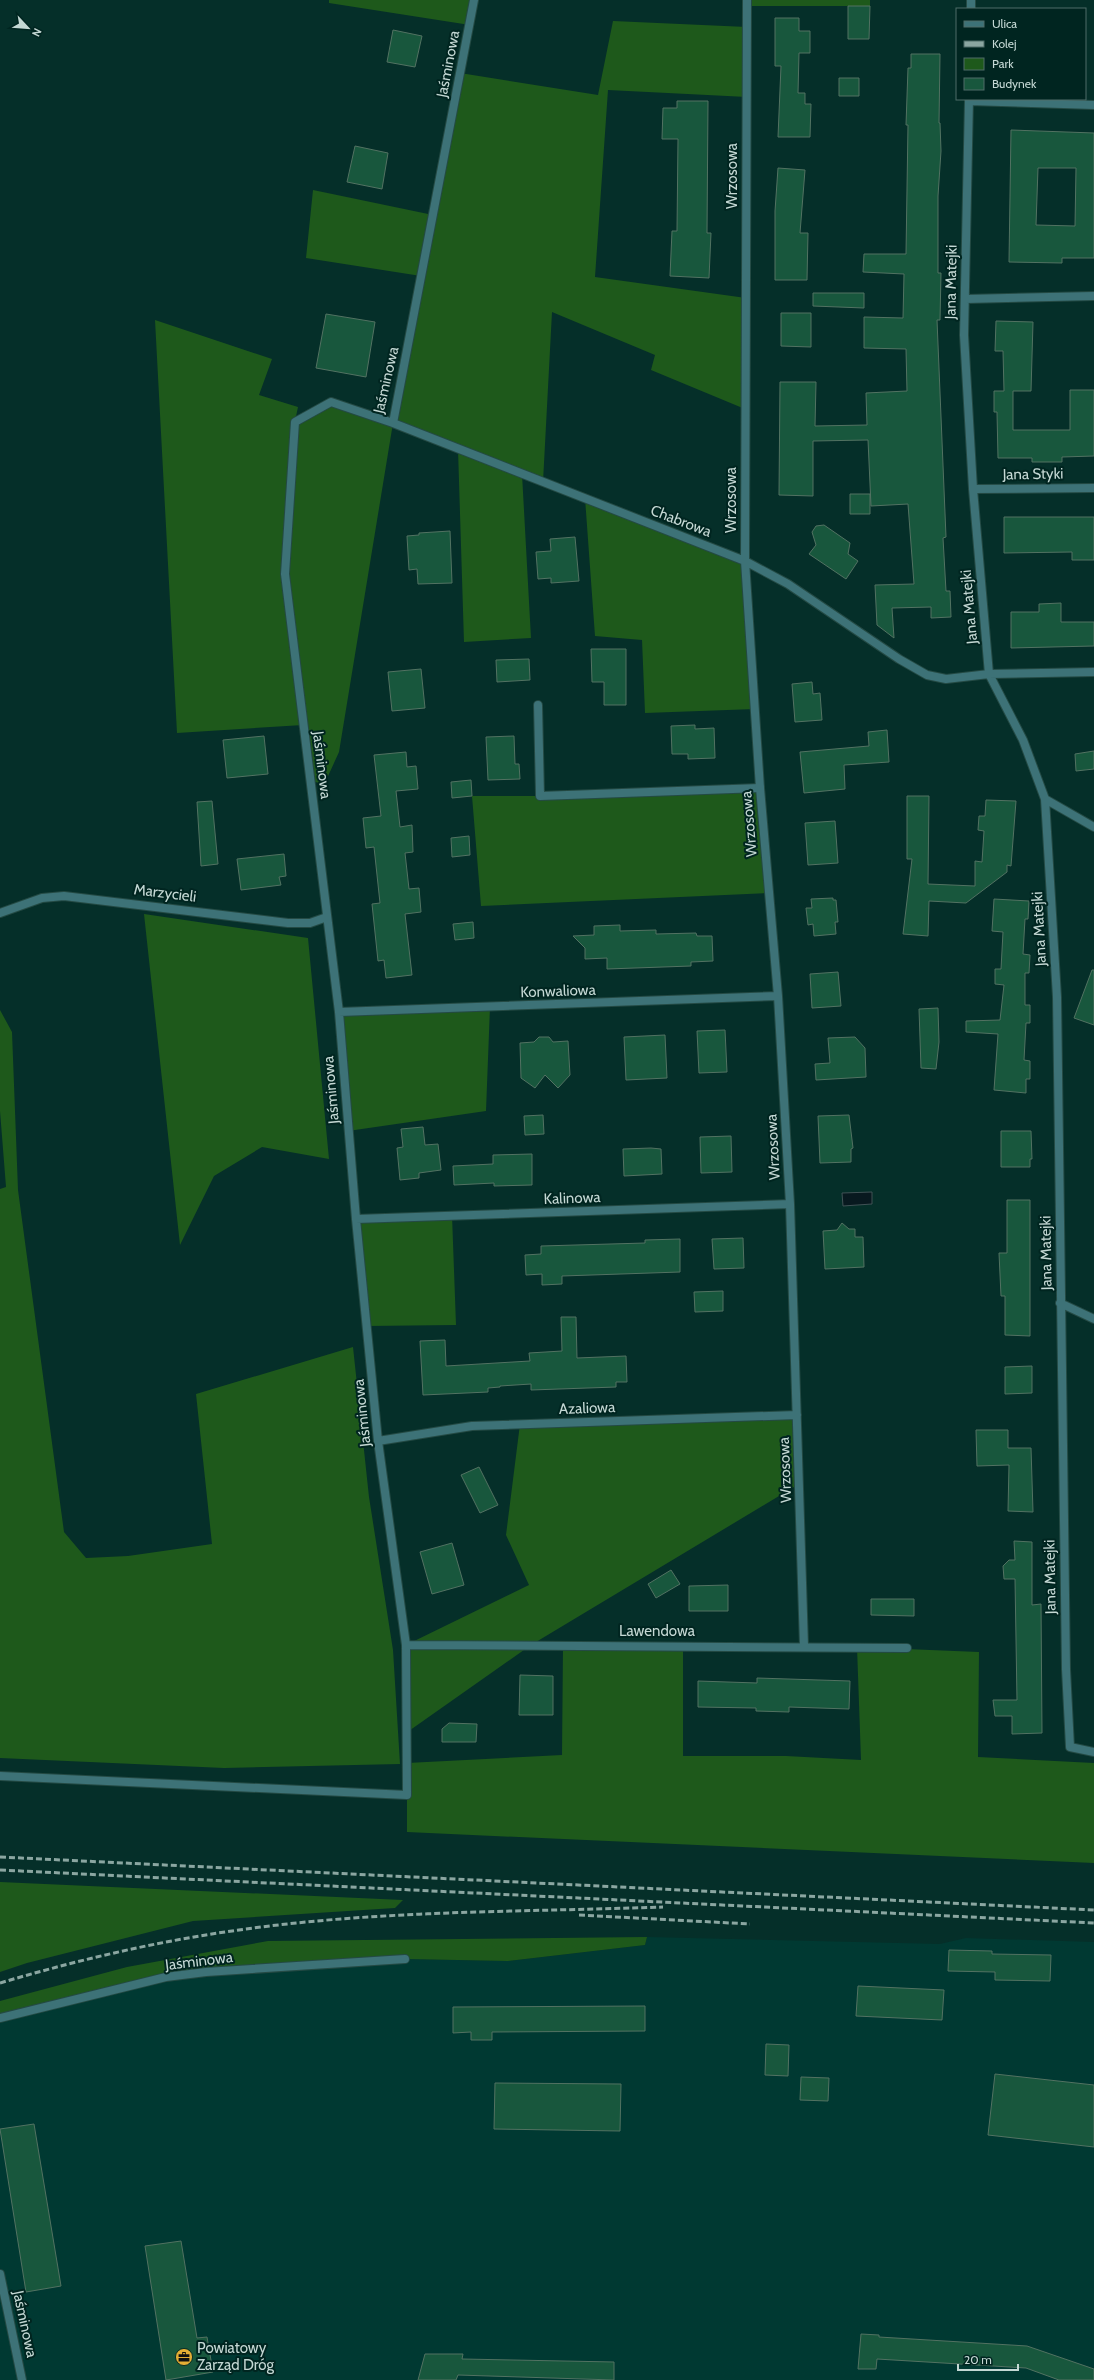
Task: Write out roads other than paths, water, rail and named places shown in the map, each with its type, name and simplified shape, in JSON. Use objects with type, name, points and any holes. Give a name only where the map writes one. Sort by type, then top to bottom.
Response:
[{"type":"street","name":"Jaśminowa","points":[[0,1776],[407,1795],[406,1645],[378,1441],[356,1219],[338,1012],[284,574],[294,422],[331,402],[393,423],[474,0]]},
{"type":"street","name":"Wrzosowa","points":[[747,0],[745,561],[760,788],[778,996],[790,1204],[804,1646]]},
{"type":"street","points":[[969,100],[1094,105]]},
{"type":"street","name":"Jana Matejki","points":[[969,100],[964,335],[973,489],[989,674],[1023,740],[1045,799],[1056,997],[1068,1724],[1070,1747],[1094,1752]]},
{"type":"street","points":[[965,299],[1094,296]]},
{"type":"street","name":"Chabrowa","points":[[393,423],[745,561],[788,584],[927,675],[946,679],[989,674],[1094,672]]},
{"type":"street","name":"Jana Styki","points":[[973,489],[1094,488]]},
{"type":"street","points":[[538,705],[540,796],[760,788]]},
{"type":"street","points":[[1045,799],[1094,827]]},
{"type":"street","name":"Marzycieli","points":[[0,913],[42,898],[64,896],[288,923],[310,923],[327,916]]},
{"type":"street","name":"Konwaliowa","points":[[338,1012],[778,996]]},
{"type":"street","name":"Kalinowa","points":[[356,1219],[790,1204]]},
{"type":"street","points":[[1060,1303],[1094,1319]]},
{"type":"street","name":"Azaliowa","points":[[378,1441],[472,1426],[797,1415]]},
{"type":"street","name":"Lawendowa","points":[[406,1645],[804,1646],[907,1648]]},
{"type":"street","name":"Jaśminowa","points":[[0,2018],[166,1978],[206,1972],[405,1958]]},
{"type":"street","name":"Jaśminowa","points":[[0,2274],[22,2380]]},
{"type":"railway","points":[[0,1857],[1094,1910]]},
{"type":"railway","points":[[0,1870],[1094,1923]]},
{"type":"railway","points":[[0,1983],[122,1951],[215,1933],[298,1923],[402,1915],[663,1907]]},
{"type":"railway","points":[[579,1915],[750,1924]]},
{"type":"place","name":"Powiatowy Zarząd Dróg","points":[[184,2357]]}]
